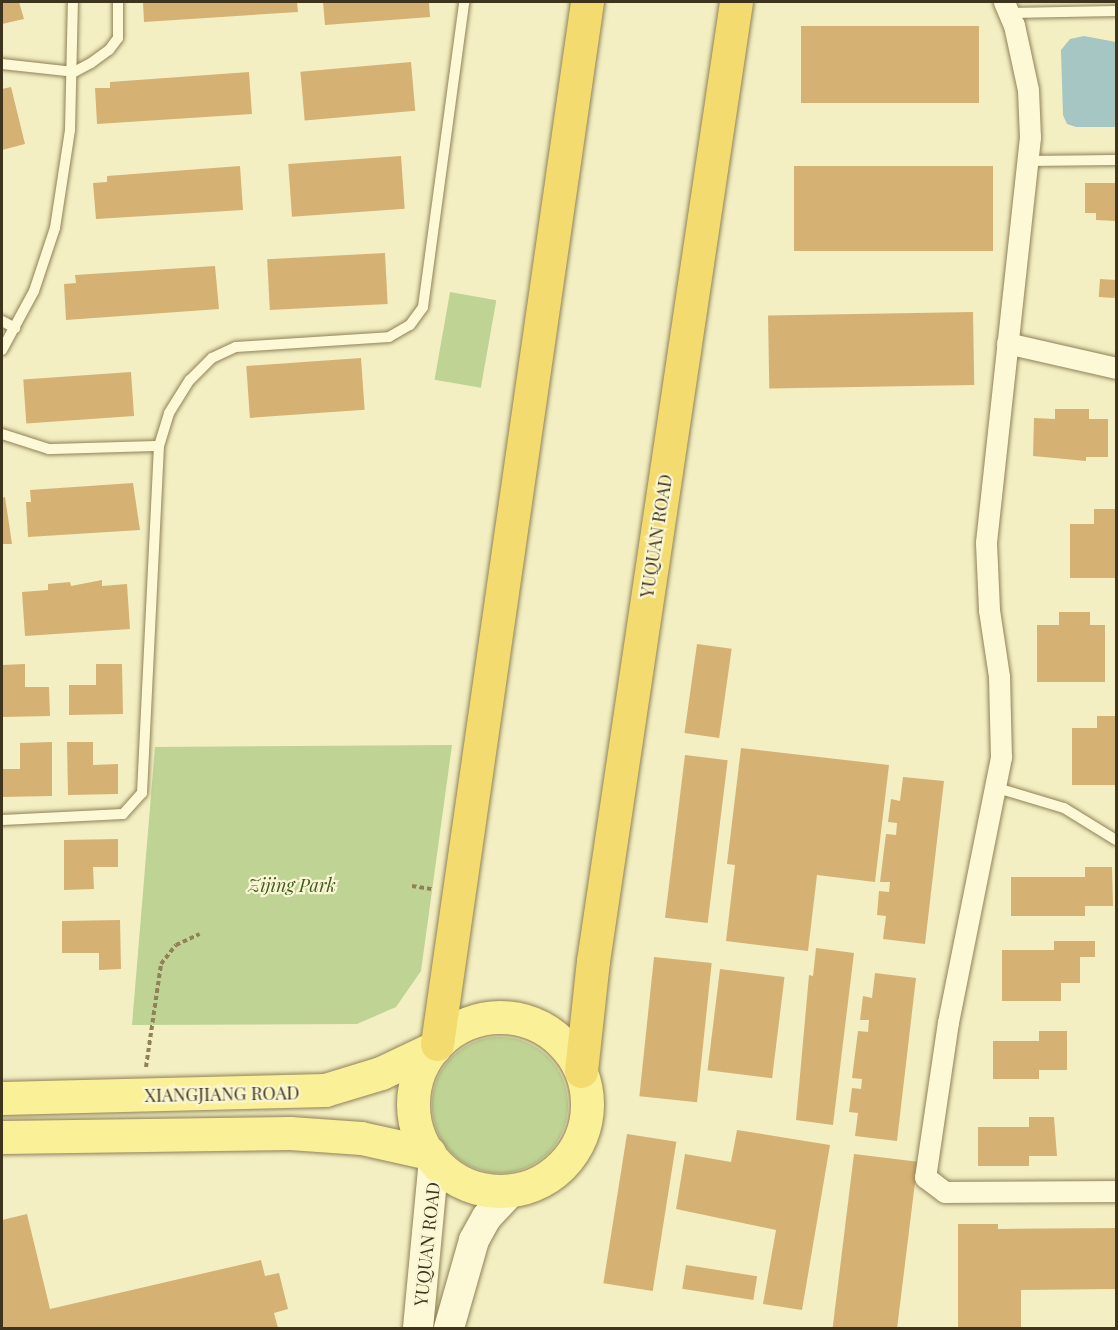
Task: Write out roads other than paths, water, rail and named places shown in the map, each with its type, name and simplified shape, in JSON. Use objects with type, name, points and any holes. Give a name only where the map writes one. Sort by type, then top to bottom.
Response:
[{"type":"highway","points":[[435,1046],[587,2]]},
{"type":"highway","name":"YUQUAN ROAD","points":[[581,1071],[593,961],[736,2]]},
{"type":"main road","points":[[2,1137],[290,1132],[361,1138],[431,1156],[464,1183],[483,1189],[512,1190],[542,1180],[557,1170],[579,1142],[588,1107],[581,1071],[553,1034],[508,1017],[470,1023],[435,1046],[416,1080],[413,1100],[415,1121],[431,1156]]},
{"type":"main road","name":"XIANGJIANG ROAD","points":[[2,1098],[325,1090],[381,1073],[435,1046]]},
{"type":"main road","name":"YUQUAN ROAD","points":[[418,1329],[431,1156]]},
{"type":"main road","name":"YUQUAN ROAD","points":[[448,1329],[474,1240],[512,1190]]},
{"type":"street","points":[[1007,7],[1028,90],[1028,161],[986,543],[1001,717],[1001,757],[948,1022],[925,1177],[945,1192],[1116,1191]]},
{"type":"street","points":[[1007,343],[1116,368]]},
{"type":"lane","points":[[2,350],[34,291],[55,228],[70,130],[74,72],[73,2]]},
{"type":"lane","points":[[2,64],[74,72],[114,45],[118,2]]},
{"type":"lane","points":[[2,820],[123,814],[134,806],[142,793],[159,446],[178,397],[190,380],[221,353],[251,345],[389,337],[417,316],[423,307],[464,2]]},
{"type":"lane","points":[[1007,7],[1116,11]]},
{"type":"lane","points":[[1028,161],[1116,160]]},
{"type":"lane","points":[[2,321],[15,328]]},
{"type":"lane","points":[[2,434],[49,449],[159,446]]},
{"type":"lane","points":[[994,786],[1064,807],[1116,840]]},
{"type":"water","points":[[1084,36],[1116,42],[1116,127],[1076,127],[1067,124],[1063,115],[1061,50],[1070,39]]},
{"type":"park label","name":"Zijing Park","points":[[292,885]]}]
